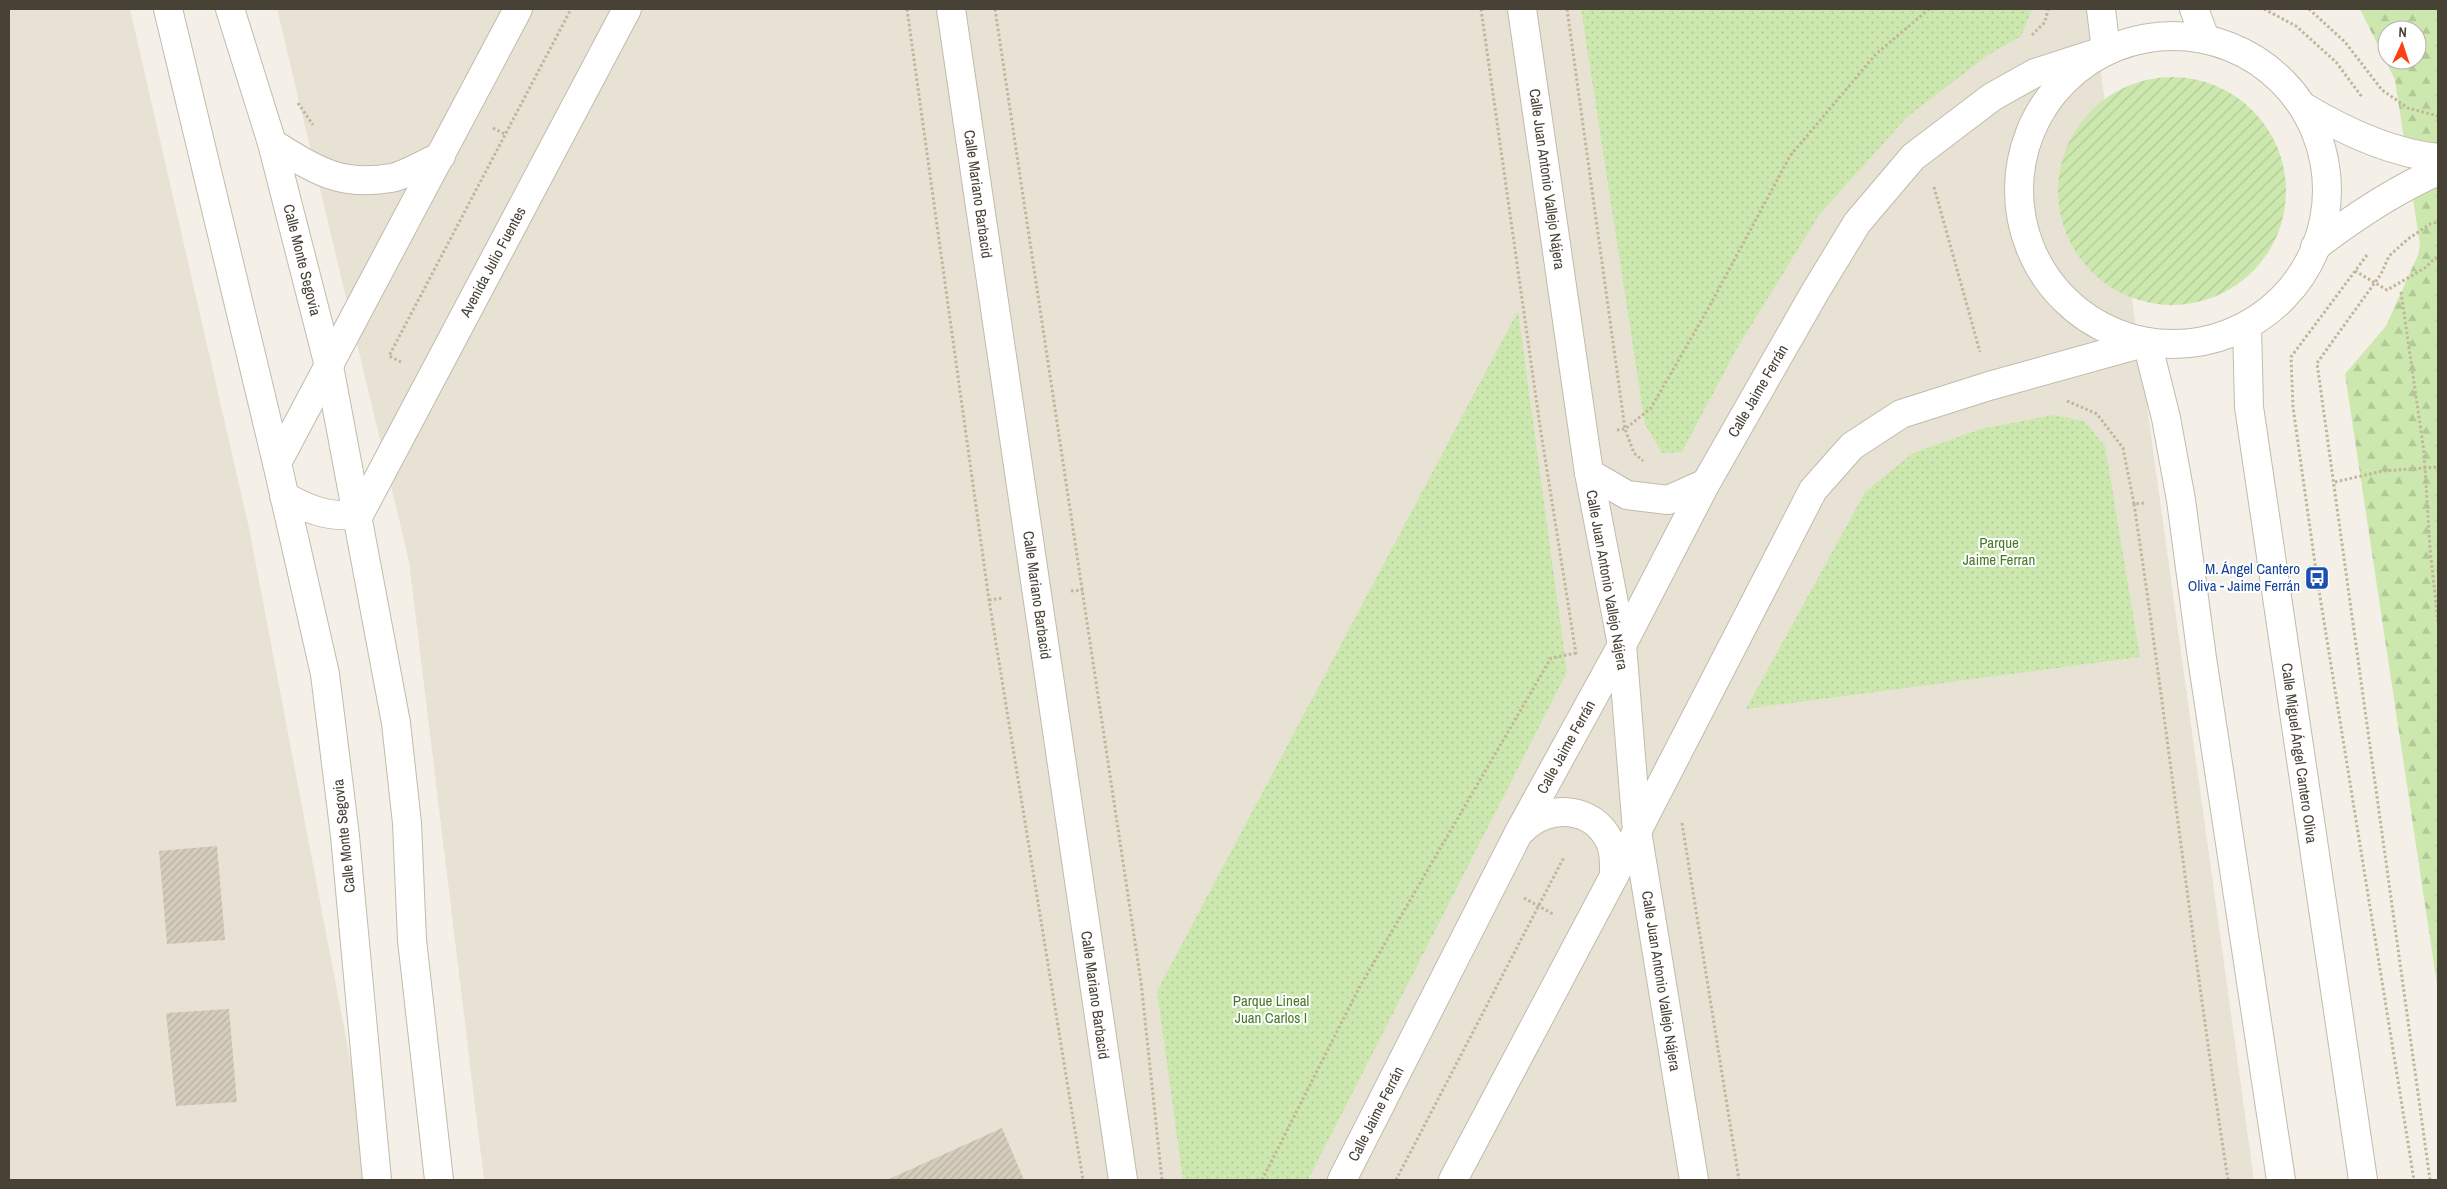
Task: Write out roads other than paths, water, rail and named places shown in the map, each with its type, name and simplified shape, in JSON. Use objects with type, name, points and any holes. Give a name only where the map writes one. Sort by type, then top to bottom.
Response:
[{"type":"street","name":"Calle Monte Segovia","points":[[168,9],[277,463],[325,674],[345,836],[377,1180]]},
{"type":"street","name":"Calle Monte Segovia","points":[[230,9],[272,143],[329,366],[396,724],[407,823],[412,940],[439,1180]]},
{"type":"street","points":[[277,463],[518,9]]},
{"type":"street","name":"Avenida Julio Fuentes","points":[[358,514],[627,9]]},
{"type":"street","name":"Calle Mariano Barbacid","points":[[951,9],[1122,1180]]},
{"type":"street","name":"Calle Juan Antonio Vallejo Nájera","points":[[1522,9],[1588,473],[1622,645],[1637,831],[1694,1180]]},
{"type":"street","points":[[2101,9],[2106,50]]},
{"type":"street","points":[[2194,9],[2205,38]]},
{"type":"street","points":[[2171,35],[2205,38],[2249,55],[2268,67],[2304,107],[2320,141],[2326,168],[2326,214],[2312,259],[2285,297],[2247,326],[2223,336],[2198,342],[2173,344],[2147,342],[2110,331],[2076,311],[2049,283],[2030,248],[2019,211],[2019,173],[2028,134],[2046,100],[2073,72],[2106,50],[2137,39],[2171,35]]},
{"type":"street","name":"Calle Jaime Ferrán","points":[[1342,1180],[1518,834],[1622,645],[1706,483],[1815,292],[1857,223],[1913,157],[1992,97],[2035,73],[2106,50]]},
{"type":"street","points":[[2304,107],[2323,118],[2388,146],[2438,158]]},
{"type":"street","points":[[272,143],[312,168],[348,181],[392,178],[441,156]]},
{"type":"street","points":[[2315,247],[2349,220],[2387,196],[2438,171]]},
{"type":"street","name":"Calle Miguel Ángel Cantero Oliva","points":[[2247,326],[2249,407],[2363,1180]]},
{"type":"street","points":[[1453,1180],[1614,876],[1813,490],[1852,446],[1901,414],[1989,386],[2147,342]]},
{"type":"street","points":[[2147,342],[2166,418],[2180,500],[2281,1180]]},
{"type":"street","points":[[1588,473],[1627,496],[1668,500],[1706,483]]},
{"type":"street","points":[[284,496],[310,511],[340,516],[358,514]]},
{"type":"street","name":"Calle Jaime Ferrán","points":[[1518,834],[1531,821],[1547,813],[1566,811],[1583,816],[1599,826],[1609,841],[1614,858],[1614,876]]},
{"type":"place","name":"M. Ángel Cantero Oliva - Jaime Ferrán","points":[[2317,578]]},
{"type":"park label","name":"Parque Jaime Ferran","points":[[1999,552]]},
{"type":"park label","name":"Parque Lineal Juan Carlos I","points":[[1271,1010]]}]
